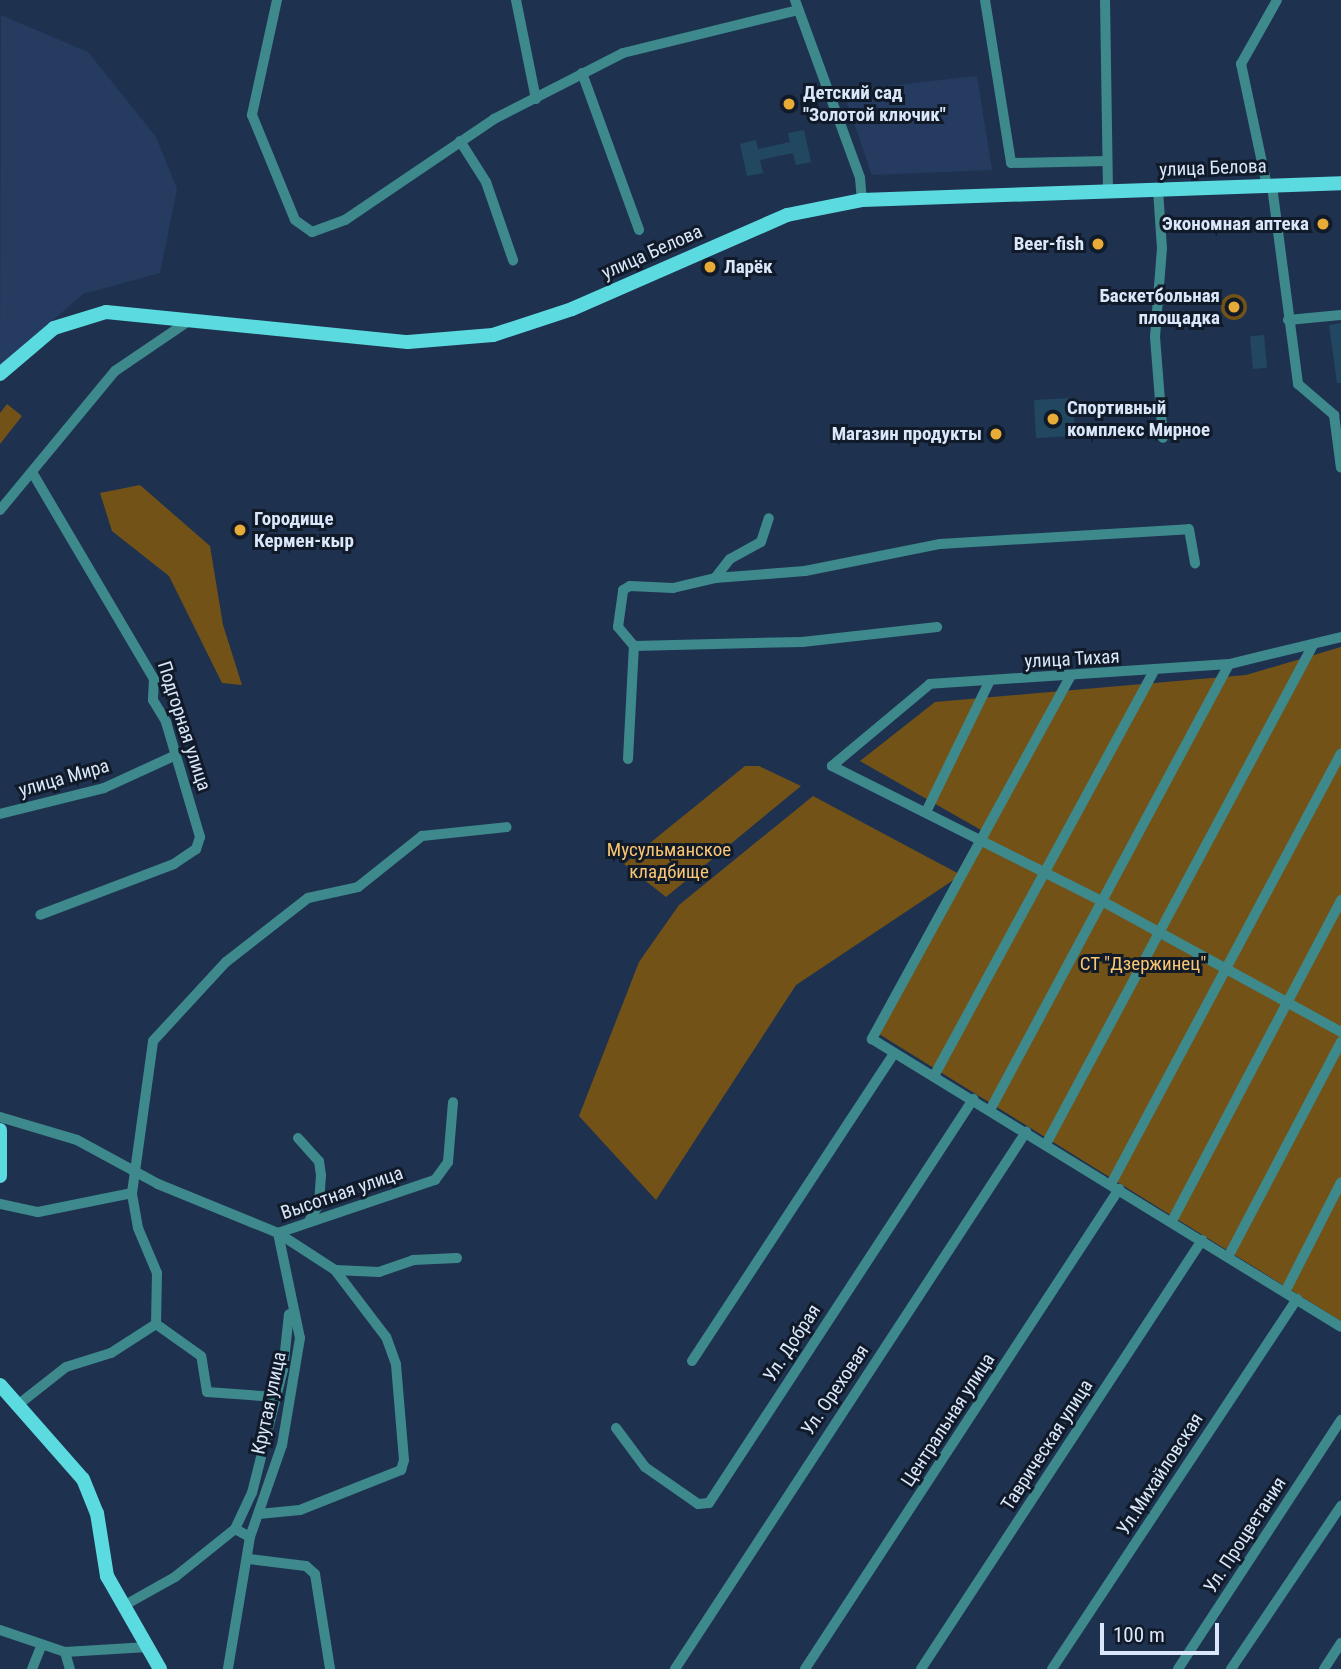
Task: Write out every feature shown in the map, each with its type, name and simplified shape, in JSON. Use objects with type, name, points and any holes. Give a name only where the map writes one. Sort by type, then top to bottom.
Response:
[{"type":"main road","name":"улица Белова","points":[[0,374],[54,328],[81,317],[106,312],[408,342],[493,335],[572,309],[787,215],[862,200],[1341,183]]},
{"type":"main road","points":[[0,1130],[0,1176]]},
{"type":"main road","points":[[0,1385],[83,1479],[97,1513],[102,1561],[160,1669]]},
{"type":"street","points":[[277,0],[252,115],[302,229],[318,232],[345,220],[460,141],[623,52],[797,5],[860,178],[862,200]]},
{"type":"street","points":[[516,0],[536,99]]},
{"type":"street","points":[[985,0],[1009,160],[1017,165],[1107,161]]},
{"type":"street","points":[[1105,0],[1108,191]]},
{"type":"street","points":[[1277,0],[1241,64],[1269,186],[1298,384],[1336,411],[1341,468]]},
{"type":"street","points":[[582,74],[639,230]]},
{"type":"street","points":[[460,141],[486,182],[513,260]]},
{"type":"street","points":[[1158,190],[1162,248],[1155,337],[1163,438]]},
{"type":"street","points":[[1288,320],[1341,315]]},
{"type":"street","points":[[0,510],[115,371],[190,320]]},
{"type":"street","name":"Подгорная улица","points":[[32,472],[136,641],[154,679],[153,700],[176,755],[200,837],[196,849],[174,864],[40,915]]},
{"type":"street","points":[[715,578],[730,559],[761,542],[769,518]]},
{"type":"street","points":[[628,758],[634,646],[618,627],[625,588],[673,588],[715,578],[804,571],[940,544],[1189,529],[1195,563]]},
{"type":"street","points":[[634,646],[802,642],[937,626]]},
{"type":"street","name":"улица Тихая","points":[[926,812],[832,766],[930,684],[1153,672],[1229,664],[1341,637]]},
{"type":"street","points":[[1046,1144],[1313,645]]},
{"type":"street","points":[[990,1110],[1229,664]]},
{"type":"street","points":[[934,1076],[1153,672]]},
{"type":"street","points":[[1070,677],[982,839],[872,1030],[874,1042],[973,1099],[1341,1326]]},
{"type":"street","points":[[989,682],[926,812],[1102,901],[1225,971],[1341,1032]]},
{"type":"street","name":"Центральная улица","points":[[805,1669],[1115,1186],[1225,971],[1341,754]]},
{"type":"street","name":"улица Мира","points":[[0,814],[104,788],[176,755]]},
{"type":"street","points":[[156,1324],[157,1273],[138,1228],[132,1193],[153,1041],[200,986],[308,898],[358,887],[422,836],[507,827]]},
{"type":"street","points":[[1171,1221],[1341,900]]},
{"type":"street","points":[[1228,1256],[1341,1042]]},
{"type":"street","points":[[692,1361],[894,1054]]},
{"type":"street","name":"Ул. Добрая","points":[[616,1428],[645,1466],[698,1504],[709,1503],[973,1099]]},
{"type":"street","name":"Высотная улица","points":[[278,1233],[309,1220],[435,1180],[448,1162],[453,1102]]},
{"type":"street","points":[[0,1117],[78,1140],[135,1171],[278,1233]]},
{"type":"street","name":"Ул. Ореховая","points":[[675,1669],[1026,1132]]},
{"type":"street","points":[[298,1138],[319,1161],[321,1175],[318,1204],[309,1220]]},
{"type":"street","points":[[1285,1292],[1341,1182]]},
{"type":"street","points":[[0,1204],[38,1212],[132,1193]]},
{"type":"street","name":"Высотная улица","points":[[259,1514],[300,1510],[403,1464],[396,1364],[386,1337],[335,1270],[278,1233]]},
{"type":"street","name":"Крутая улица","points":[[228,1669],[235,1608],[248,1559],[250,1536],[282,1445],[300,1339],[290,1308],[278,1233]]},
{"type":"street","name":"Таврическая улица","points":[[920,1669],[1202,1240]]},
{"type":"street","points":[[335,1270],[379,1272],[413,1261],[457,1258]]},
{"type":"street","name":"Ул.Михайловская","points":[[1052,1669],[1297,1299]]},
{"type":"street","points":[[125,1605],[175,1577],[234,1529],[252,1493],[276,1397],[290,1308]]},
{"type":"street","points":[[156,1324],[201,1356],[207,1392],[276,1397]]},
{"type":"street","points":[[19,1404],[66,1367],[111,1353],[156,1324]]},
{"type":"street","name":"Ул. Процветания","points":[[1178,1669],[1341,1420]]},
{"type":"street","points":[[252,1493],[272,1471]]},
{"type":"street","points":[[1231,1669],[1341,1506]]},
{"type":"street","points":[[234,1529],[250,1536]]},
{"type":"street","points":[[248,1559],[306,1566],[315,1574],[330,1669]]},
{"type":"street","points":[[0,1630],[41,1647],[65,1652],[148,1647]]},
{"type":"street","points":[[1324,1669],[1341,1643]]},
{"type":"street","points":[[32,1669],[41,1647]]},
{"type":"street","points":[[65,1652],[69,1669]]},
{"type":"shaded area","points":[[1,15],[88,52],[156,137],[177,189],[160,273],[83,294],[0,366]]},
{"type":"shaded area","points":[[977,76],[992,170],[872,175],[843,91]]},
{"type":"green space","name":"Баскетбольная площадка","points":[[1234,294],[1243,298],[1247,307],[1243,316],[1234,320],[1225,316],[1221,307],[1225,298]]},
{"type":"green space","points":[[7,404],[22,416],[0,444],[0,413]]},
{"type":"green space","points":[[140,485],[210,546],[223,625],[242,685],[222,683],[169,576],[112,531],[100,493]]},
{"type":"green space","name":"СТ \"Дзержинец\"","points":[[1341,647],[1341,1321],[879,1034],[988,834],[860,761],[935,702],[1246,675]]},
{"type":"green space","name":"Мусульманское кладбище","points":[[745,766],[759,766],[801,786],[666,897],[624,864]]},
{"type":"green space","points":[[813,796],[961,875],[796,985],[656,1200],[579,1116],[639,962],[679,905]]},
{"type":"building","points":[[804,130],[811,162],[796,165],[793,153],[760,160],[763,173],[747,176],[740,144],[756,140],[758,149],[790,142],[788,133]]},
{"type":"building","points":[[1341,323],[1341,383],[1337,383],[1329,325]]},
{"type":"building","points":[[1264,335],[1267,368],[1253,369],[1250,336]]},
{"type":"building","name":"Спортивный комплекс Мирное","points":[[1073,398],[1075,436],[1036,438],[1034,400]]},
{"type":"place","name":"Детский сад \"Золотой ключик\"","points":[[789,104]]},
{"type":"place","name":"Экономная аптека","points":[[1323,224]]},
{"type":"place","name":"Beer-fish","points":[[1098,244]]},
{"type":"place","name":"Ларёк","points":[[710,267]]},
{"type":"place","name":"Баскетбольная площадка","points":[[1234,307]]},
{"type":"place","name":"Спортивный комплекс Мирное","points":[[1053,419]]},
{"type":"place","name":"Магазин продукты","points":[[996,434]]},
{"type":"place","name":"Городище Кермен-кыр","points":[[240,530]]}]
